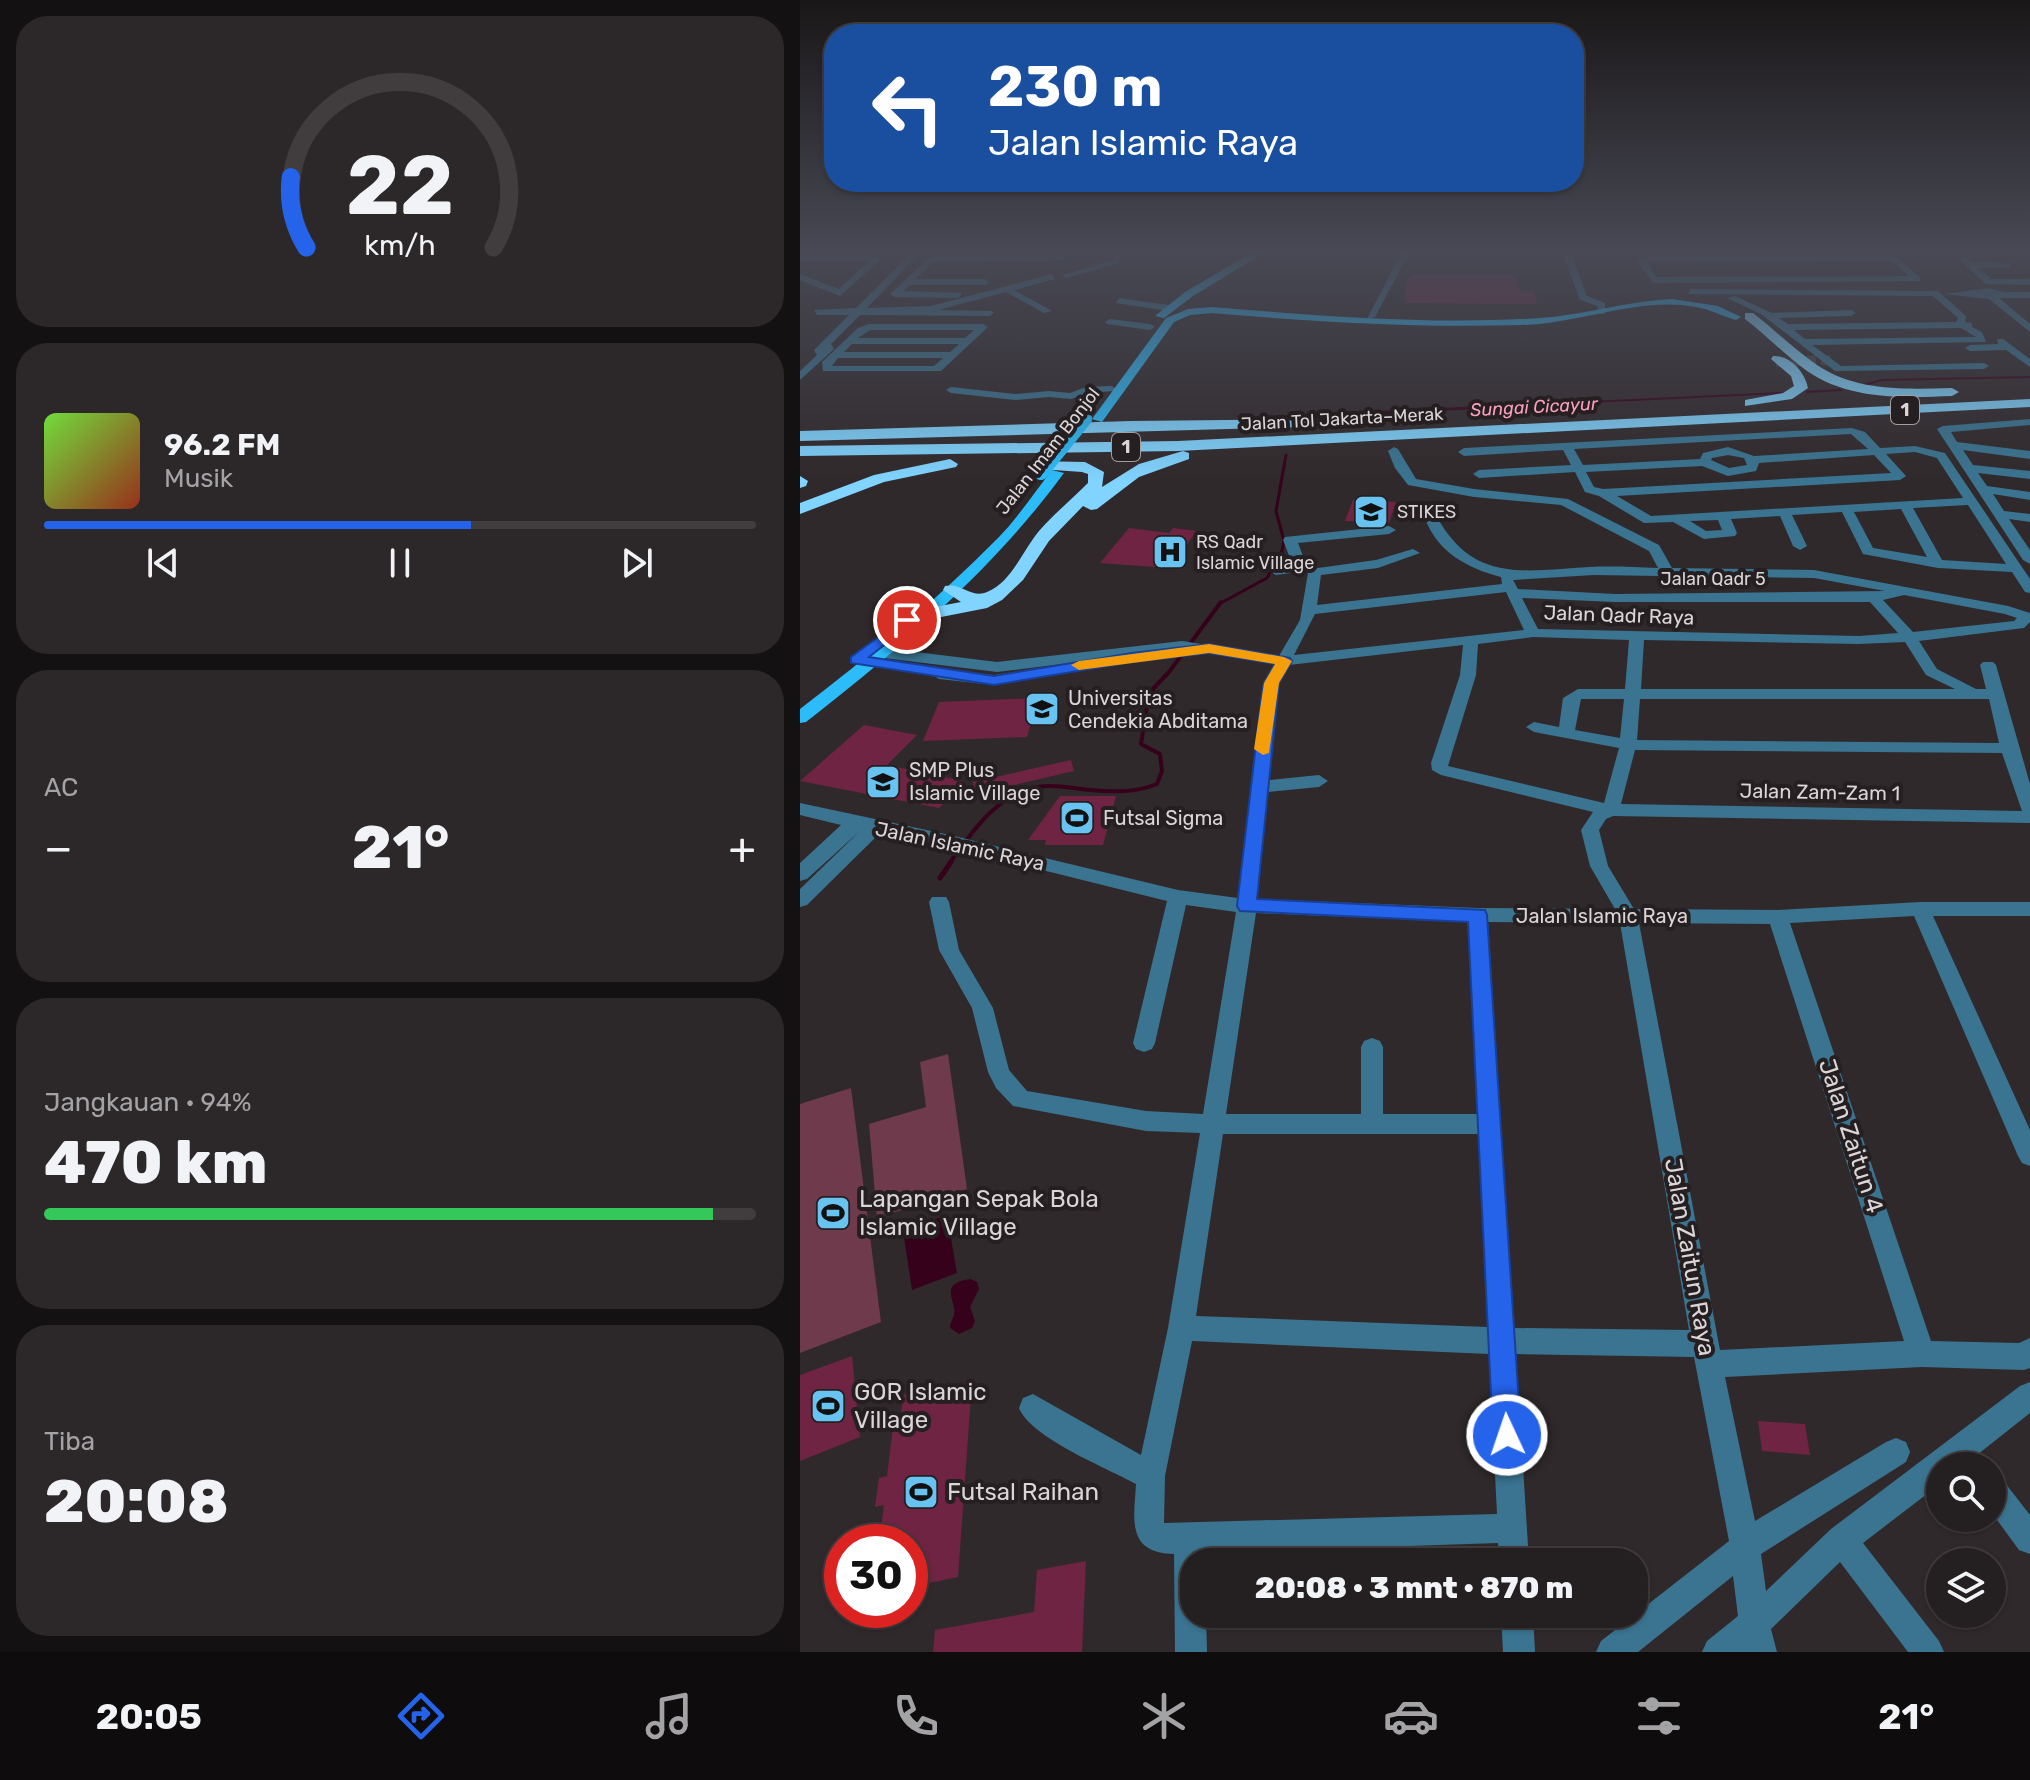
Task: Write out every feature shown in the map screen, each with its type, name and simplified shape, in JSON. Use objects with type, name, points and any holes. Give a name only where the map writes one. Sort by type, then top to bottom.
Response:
[{"type":"highway","points":[[1749,328],[1751,335],[1794,371],[1801,381],[1801,388],[1795,394],[1750,403]]},
{"type":"highway","points":[[1765,328],[1811,368],[1843,384],[1891,392],[2030,391]]},
{"type":"highway","name":"Jalan Tol Jakarta–Merak","points":[[800,439],[987,441],[1232,435],[2030,391]]},
{"type":"highway","points":[[987,441],[1949,392]]},
{"type":"highway","name":"Jalan Tol Jakarta–Merak","points":[[800,451],[1178,446],[2030,403]]},
{"type":"highway","points":[[800,439],[1131,425],[1334,423]]},
{"type":"highway","points":[[800,509],[858,485],[919,467],[1335,446],[1451,434]]},
{"type":"highway","points":[[926,614],[992,603],[1015,593],[1093,504],[1124,477],[1151,464],[1194,454]]},
{"type":"highway","points":[[800,516],[875,485],[925,470],[1043,464],[1085,467],[1096,472],[1096,484],[1046,533],[1008,589],[985,599],[973,600],[948,594]]},
{"type":"highway","points":[[948,594],[969,605]]},
{"type":"main road","name":"Jalan Imam Bonjol","points":[[1133,362],[1149,328]]},
{"type":"main road","name":"Jalan Imam Bonjol","points":[[800,718],[870,657],[992,537],[1049,473],[1160,328]]},
{"type":"main road","name":"Jalan Imam Bonjol","points":[[1091,419],[1110,389],[1162,328]]},
{"type":"main road","name":"Jalan Imam Bonjol","points":[[800,705],[870,657],[948,594],[1006,538],[1049,473]]},
{"type":"street","points":[[800,369],[844,328]]},
{"type":"street","points":[[800,377],[846,328]]},
{"type":"street","points":[[868,328],[825,367],[831,370],[937,369],[982,328]]},
{"type":"street","points":[[1790,329],[1821,328]]},
{"type":"street","points":[[1805,342],[1979,340],[1984,337],[1966,328]]},
{"type":"street","points":[[1984,328],[2030,364]]},
{"type":"street","points":[[1790,329],[1839,369],[1876,359],[1884,350],[2008,347]]},
{"type":"street","points":[[1818,353],[1842,351],[1869,340]]},
{"type":"street","points":[[850,341],[968,341]]},
{"type":"street","points":[[1953,353],[1967,366]]},
{"type":"street","points":[[1913,354],[1926,367]]},
{"type":"street","points":[[835,355],[953,355]]},
{"type":"street","points":[[1833,360],[1876,359],[1926,367],[1984,366]]},
{"type":"street","points":[[951,390],[1026,397],[1049,394],[1071,396],[1086,390],[1110,389]]},
{"type":"street","points":[[2030,422],[1944,427],[1968,468],[1977,495],[2030,589]]},
{"type":"street","points":[[1464,452],[1852,431],[1861,434],[1900,476],[1603,493]]},
{"type":"street","points":[[1712,439],[1721,451]]},
{"type":"street","points":[[1953,445],[2030,455]]},
{"type":"street","points":[[1567,446],[1589,489],[1603,493],[1649,520],[1904,504],[1977,495],[2030,496]]},
{"type":"street","points":[[1704,462],[1707,455],[1721,451],[1736,452],[1752,460],[1915,449],[1941,455],[2024,541],[2030,560]]},
{"type":"street","points":[[1394,451],[1401,468],[1412,482],[1474,493],[1564,502],[1654,548],[1664,563],[1661,572],[1672,597]]},
{"type":"street","points":[[1479,474],[1704,462],[1717,470],[1738,472],[1752,468],[1752,460]]},
{"type":"street","points":[[1968,468],[2030,475]]},
{"type":"street","points":[[1738,472],[1748,485]]},
{"type":"street","points":[[1904,504],[1938,564]]},
{"type":"street","points":[[1846,508],[1868,551],[1938,564],[2016,568]]},
{"type":"street","points":[[1784,512],[1800,546]]},
{"type":"street","points":[[1999,514],[2030,518]]},
{"type":"street","points":[[1675,518],[1709,536],[1730,533],[1723,515]]},
{"type":"street","points":[[1431,518],[1458,555],[1490,570],[1509,584],[1533,633]]},
{"type":"street","points":[[1389,530],[1290,540],[1294,554],[1310,569],[1309,610],[1271,683],[1247,906],[1181,1328],[1151,1476],[1148,1527],[1161,1539],[1512,1528]]},
{"type":"street","points":[[1276,571],[1378,564],[1413,553]]},
{"type":"street","points":[[1309,610],[1509,584],[1661,572],[1814,574],[2008,610],[2028,618]]},
{"type":"street","points":[[1854,580],[1910,638],[1935,675],[1976,693]]},
{"type":"street","name":"Jalan Qadr 5","points":[[1509,584],[1672,597],[1869,598],[1914,592]]},
{"type":"street","name":"Jalan Qadr Raya","points":[[870,657],[995,674],[1193,648],[1284,661],[1533,633],[1637,637],[1910,638],[2019,625],[2028,618]]},
{"type":"street","points":[[1611,810],[1628,745],[1637,637]]},
{"type":"street","name":"Jalan Zam-Zam 1","points":[[1471,638],[1468,675],[1439,763],[1441,770],[1611,810],[2030,817]]},
{"type":"street","points":[[1988,665],[2009,748],[2030,810]]},
{"type":"street","points":[[1566,733],[1572,696],[1994,694]]},
{"type":"street","points":[[1534,727],[1628,745],[2009,748]]},
{"type":"street","points":[[1258,787],[1319,781]]},
{"type":"street","name":"Jalan Islamic Raya","points":[[800,809],[977,847],[1178,897],[1247,906],[1478,915],[1778,917],[1920,909],[2030,909]]},
{"type":"street","name":"Jalan Zaitun Raya","points":[[1611,810],[1600,815],[1590,830],[1593,851],[1628,915],[1745,1547],[1756,1623],[1769,1652]]},
{"type":"street","points":[[800,874],[855,823]]},
{"type":"street","points":[[800,900],[875,827]]},
{"type":"street","points":[[1144,1043],[1178,897]]},
{"type":"street","points":[[939,902],[951,954],[985,1015],[989,1046],[1007,1089],[1021,1099],[1131,1119],[1212,1124],[1490,1124]]},
{"type":"street","points":[[1920,909],[2030,1156]]},
{"type":"street","points":[[1478,915],[1513,1548]]},
{"type":"street","name":"Jalan Zaitun 4","points":[[1778,917],[1922,1354]]},
{"type":"street","points":[[1372,1047],[1372,1124]]},
{"type":"street","points":[[1181,1328],[1502,1341],[1707,1354],[2024,1357],[2030,1351]]},
{"type":"street","points":[[1966,1452],[2030,1396]]},
{"type":"street","points":[[1033,1408],[1054,1424],[1151,1476]]},
{"type":"street","points":[[1612,1652],[1765,1532],[1896,1452]]},
{"type":"street","points":[[1718,1652],[1756,1623],[1842,1540],[1926,1482]]},
{"type":"street","points":[[2006,1507],[2030,1539]]},
{"type":"street","points":[[1189,1538],[1191,1652]]},
{"type":"street","points":[[1842,1540],[1928,1652]]},
{"type":"street","points":[[1518,1628],[1519,1652]]},
{"type":"shaded area","points":[[948,1054],[967,1189],[877,1218],[869,1124],[926,1107],[920,1062]]},
{"type":"shaded area","name":"Lapangan Sepak Bola Islamic Village","points":[[851,1088],[881,1322],[800,1353],[800,1104]]},
{"type":"shaded area","points":[[947,1215],[957,1273],[912,1290],[903,1231]]},
{"type":"shaded area","points":[[971,1279],[977,1282],[979,1289],[970,1307],[975,1321],[972,1328],[959,1334],[950,1328],[954,1315],[951,1288],[954,1284]]},
{"type":"building","name":"STIKES","points":[[1353,500],[1396,502],[1389,523],[1345,521]]},
{"type":"building","name":"RS Qadr Islamic Village","points":[[1129,528],[1169,533],[1173,528],[1197,531],[1169,568],[1100,563]]},
{"type":"building","points":[[1038,698],[1027,737],[923,741],[939,702]]},
{"type":"building","name":"SMP Plus Islamic Village","points":[[864,725],[917,735],[887,765],[964,781],[939,808],[800,781]]},
{"type":"building","points":[[1071,760],[1074,771],[975,794],[973,782]]},
{"type":"building","name":"Futsal Sigma","points":[[1060,796],[1116,796],[1103,845],[1045,845],[1046,840],[1028,840]]},
{"type":"building","name":"GOR Islamic Village","points":[[852,1356],[860,1437],[800,1461],[800,1375]]},
{"type":"building","name":"Futsal Raihan","points":[[972,1382],[958,1577],[928,1583],[928,1524],[881,1524],[884,1505],[875,1507],[879,1478],[887,1476],[893,1427],[900,1426],[903,1395]]},
{"type":"building","points":[[1758,1421],[1805,1424],[1810,1455],[1762,1451]]},
{"type":"building","points":[[1086,1561],[1082,1652],[933,1652],[935,1630],[1034,1612],[1037,1570]]},
{"type":"waterway","name":"Sungai Cicayur","points":[[1864,385],[1882,380],[2030,377]]},
{"type":"waterway","name":"Sungai Cicayur","points":[[1807,392],[1841,390]]},
{"type":"waterway","name":"Sungai Cicayur","points":[[1579,403],[1782,393]]},
{"type":"waterway","name":"Sungai Cicayur","points":[[1579,403],[1590,402]]},
{"type":"waterway","name":"Sungai Cicayur","points":[[1283,420],[1286,417],[1579,403]]},
{"type":"waterway","name":"Sungai Cicayur","points":[[1548,404],[1579,403]]},
{"type":"waterway","name":"Sungai Cicayur","points":[[1220,604],[1267,578],[1282,551],[1284,541],[1276,511],[1286,455]]},
{"type":"waterway","name":"Sungai Cicayur","points":[[949,864],[978,825],[1016,794],[1047,786],[1116,791],[1157,784],[1162,771],[1160,754],[1141,744],[1149,693],[1169,672],[1220,604]]},
{"type":"waterway","name":"Sungai Cicayur","points":[[940,878],[951,862]]},
{"type":"tunnel","points":[[1776,362],[1833,360]]},
{"type":"slow traffic","points":[[1079,665],[1209,649],[1284,661],[1271,683],[1263,749]]},
{"type":"place","name":"STIKES","points":[[1371,512]]},
{"type":"place","name":"RS Qadr Islamic Village","points":[[1170,552]]},
{"type":"place","name":"Universitas Cendekia Abditama","points":[[1042,709]]},
{"type":"place","name":"SMP Plus Islamic Village","points":[[883,782]]},
{"type":"place","name":"Futsal Sigma","points":[[1077,818]]},
{"type":"place","name":"Lapangan Sepak Bola Islamic Village","points":[[833,1213]]},
{"type":"place","name":"GOR Islamic Village","points":[[828,1406]]},
{"type":"place","name":"Futsal Raihan","points":[[921,1492]]},
{"type":"route","points":[[907,620],[857,660],[994,680],[1015,679],[1132,657],[1209,649],[1284,661],[1271,683],[1247,906],[1478,915],[1507,1435]]}]
